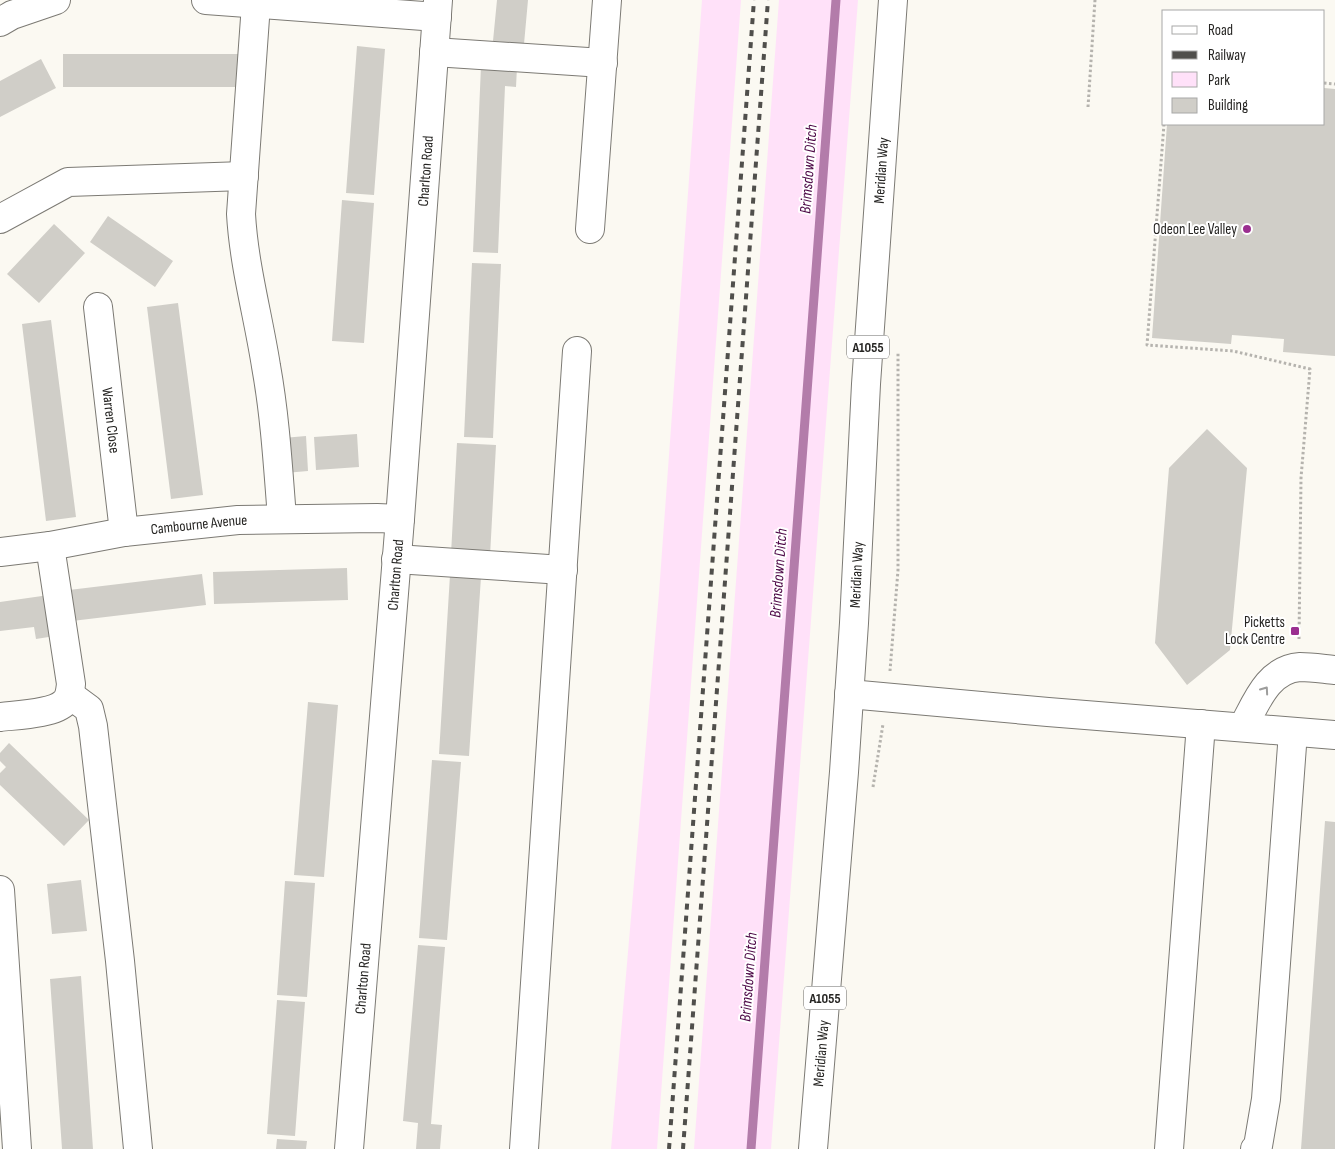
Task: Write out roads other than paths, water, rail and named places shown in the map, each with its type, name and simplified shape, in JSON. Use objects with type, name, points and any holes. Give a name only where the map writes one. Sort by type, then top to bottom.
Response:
[{"type":"street","points":[[15,11],[56,0]]},
{"type":"street","points":[[206,0],[256,4],[437,8]]},
{"type":"street","points":[[590,229],[607,0]]},
{"type":"street","name":"Meridian Way","points":[[813,1149],[849,694],[866,384],[892,0]]},
{"type":"street","points":[[256,4],[241,214],[242,241],[266,366],[275,432],[282,518]]},
{"type":"street","name":"Charlton Road","points":[[349,1149],[400,519],[437,8]]},
{"type":"street","points":[[434,52],[603,62]]},
{"type":"street","points":[[0,219],[68,182],[244,176]]},
{"type":"street","name":"Warren Close","points":[[98,307],[124,532]]},
{"type":"street","points":[[524,1149],[577,351]]},
{"type":"street","name":"Cambourne Avenue","points":[[0,552],[50,546],[124,532],[238,520],[282,518],[400,519]]},
{"type":"street","points":[[0,717],[56,709],[65,703],[70,695],[71,684],[50,546]]},
{"type":"street","points":[[396,559],[563,570]]},
{"type":"street","points":[[1244,727],[1264,689],[1278,674],[1298,667],[1335,670]]},
{"type":"street","points":[[849,694],[1335,735]]},
{"type":"street","points":[[70,695],[89,709],[93,726],[120,961],[138,1149]]},
{"type":"street","points":[[1169,1149],[1201,724]]},
{"type":"street","points":[[1255,1149],[1258,1146],[1264,1120],[1266,1099],[1293,732]]},
{"type":"street","points":[[0,890],[17,1149]]},
{"type":"waterway","name":"Brimsdown Ditch","points":[[751,1149],[836,0]]},
{"type":"railway","points":[[669,1149],[754,0]]},
{"type":"railway","points":[[683,1149],[768,0]]},
{"type":"place","name":"Odeon Lee Valley","points":[[1247,229]]},
{"type":"place","name":"Picketts Lock Centre","points":[[1295,631]]}]
